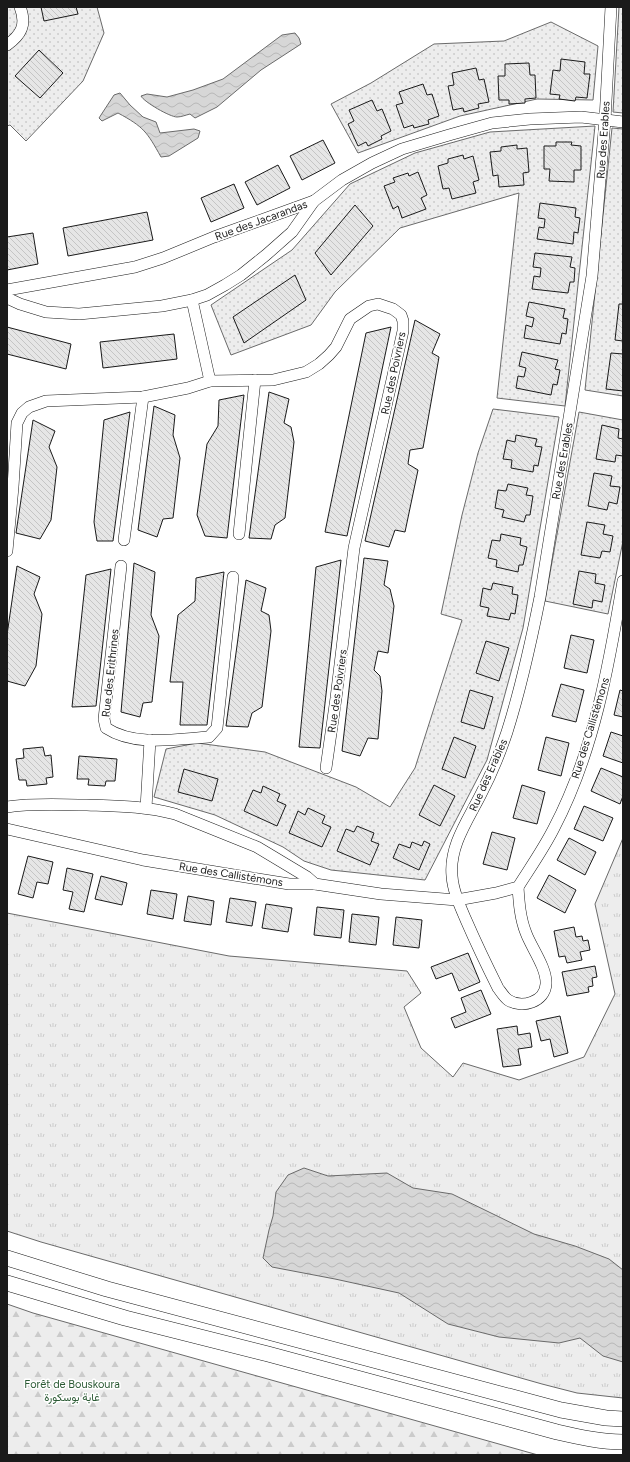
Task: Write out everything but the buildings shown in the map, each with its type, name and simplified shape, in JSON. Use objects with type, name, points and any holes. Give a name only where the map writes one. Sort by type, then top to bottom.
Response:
[{"type":"street","points":[[7,45],[21,31],[23,21],[20,7]]},
{"type":"street","name":"Rue des Erables","points":[[457,900],[452,876],[453,861],[458,840],[465,823],[481,794],[506,733],[533,634],[592,276],[605,120],[611,7]]},
{"type":"street","name":"Rue des Jacarandas","points":[[7,290],[135,267],[162,258],[214,237],[314,201],[342,180],[372,163],[402,149],[492,123],[516,120],[581,117],[623,122]]},
{"type":"street","points":[[7,298],[20,304],[46,312],[79,314],[162,306],[207,296],[241,275],[292,232],[314,201]]},
{"type":"street","points":[[192,300],[210,381]]},
{"type":"street","name":"Rue des Poivriers","points":[[7,551],[17,423],[22,413],[29,407],[46,401],[144,396],[188,388],[210,381],[273,380],[294,375],[306,372],[329,356],[336,347],[350,318],[369,306],[378,304],[386,306],[401,315],[403,321],[401,342],[354,548],[326,768]]},
{"type":"street","points":[[239,534],[255,380]]},
{"type":"street","points":[[124,540],[144,396]]},
{"type":"street","name":"Rue des Erithrines","points":[[121,566],[104,719],[106,728],[121,736],[150,740],[209,737],[217,728],[233,577]]},
{"type":"street","name":"Rue des Callistémons","points":[[7,829],[143,860],[289,884],[315,884],[381,894],[457,900],[518,887],[536,860],[554,828],[567,801],[584,757],[608,667],[623,581]]},
{"type":"street","points":[[146,808],[150,740]]},
{"type":"street","points":[[7,807],[25,804],[124,806],[146,808],[175,814],[257,847],[307,877],[315,884]]},
{"type":"street","points":[[457,900],[498,988],[507,999],[513,1002],[528,1004],[542,995],[546,985],[546,977],[525,931],[521,916],[518,887]]},
{"type":"street","points":[[7,1258],[107,1289],[561,1410],[606,1418],[623,1419]]},
{"type":"street","points":[[7,1283],[125,1318],[357,1377],[557,1432],[578,1437],[623,1442]]},
{"type":"street","points":[[557,1432],[561,1410]]},
{"type":"green space","points":[[7,7],[97,7],[104,33],[83,81],[26,141],[10,125],[7,126]]},
{"type":"green space","points":[[619,7],[623,7],[623,113],[613,112]]},
{"type":"green space","points":[[551,22],[598,46],[593,100],[537,99],[460,116],[358,153],[331,104],[371,83],[434,44],[504,41]]},
{"type":"green space","points":[[595,126],[565,406],[497,398],[519,193],[400,228],[335,292],[311,325],[231,355],[211,305],[292,250],[350,184],[415,153],[490,132]]},
{"type":"green space","points":[[612,128],[623,129],[623,396],[585,390]]},
{"type":"green space","points":[[493,409],[559,417],[523,628],[487,760],[425,880],[331,870],[304,861],[283,847],[215,815],[154,797],[166,749],[197,743],[265,752],[356,787],[390,807],[415,768],[462,620],[441,614],[462,515],[478,453]]},
{"type":"green space","points":[[579,412],[623,420],[623,541],[608,614],[545,601]]},
{"type":"green space","points":[[623,838],[623,1398],[577,1393],[542,1384],[41,1242],[7,1231],[7,913],[229,956],[407,971],[421,993],[404,1007],[421,1048],[453,1077],[463,1063],[519,1080],[584,1057],[615,994],[595,904]]},
{"type":"green space","name":"Forêt de Bouskoura غابة بوسكورة","points":[[7,1304],[33,1313],[538,1455],[7,1455]]},
{"type":"water","points":[[295,33],[301,44],[261,70],[217,107],[195,118],[190,114],[177,117],[169,115],[143,99],[141,96],[147,94],[167,97],[193,90],[223,79],[282,35]]},
{"type":"water","points":[[120,93],[143,117],[156,122],[160,133],[194,129],[200,131],[198,138],[169,156],[161,157],[148,136],[134,122],[118,113],[102,121],[99,118],[114,95]]},
{"type":"water","points":[[304,1168],[328,1176],[387,1173],[413,1188],[452,1194],[534,1234],[575,1246],[609,1259],[623,1270],[623,1362],[603,1356],[580,1338],[559,1343],[499,1337],[448,1324],[399,1293],[272,1267],[263,1258],[273,1216],[276,1192],[288,1175]]}]
